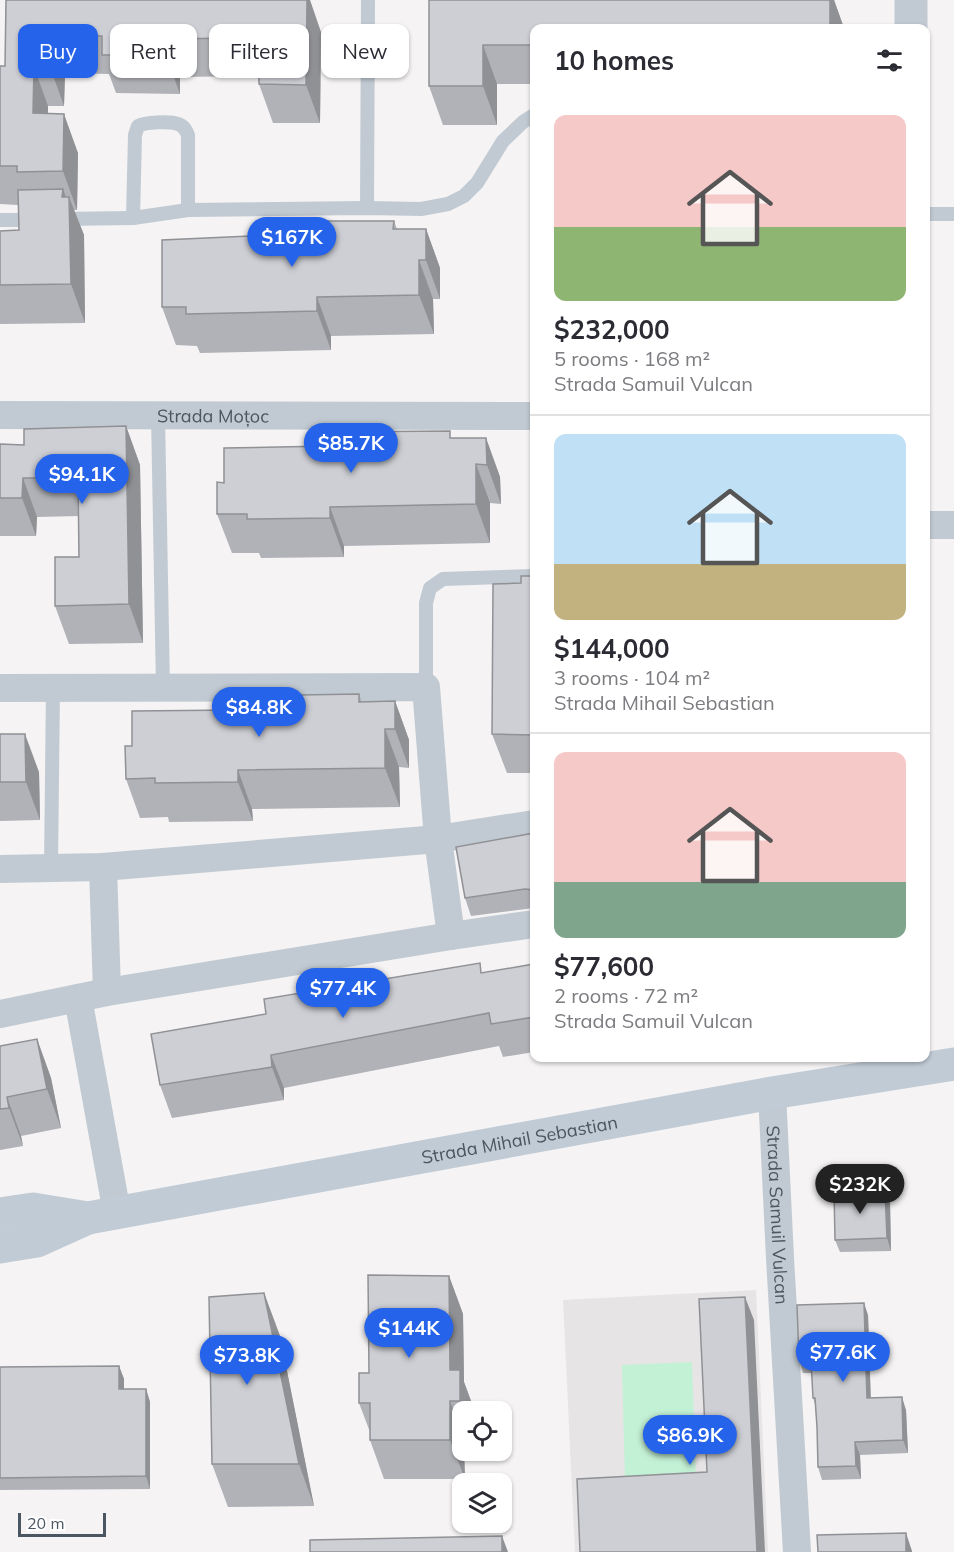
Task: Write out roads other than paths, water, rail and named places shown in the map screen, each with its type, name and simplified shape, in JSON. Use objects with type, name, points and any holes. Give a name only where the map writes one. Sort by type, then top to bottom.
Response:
[{"type":"main road","name":"Strada Mihail Sebastian","points":[[0,1247],[37,1241],[102,1215],[772,1093],[902,1065],[954,1064]]},
{"type":"main road","name":"Strada Mihail Sebastian","points":[[0,1214],[33,1209],[102,1215]]},
{"type":"street","points":[[911,0],[911,24]]},
{"type":"street","name":"Strada Moțoc","points":[[0,414],[530,416]]},
{"type":"street","points":[[930,525],[954,525]]},
{"type":"street","points":[[0,688],[426,687],[438,839],[451,936]]},
{"type":"street","points":[[0,869],[103,867],[438,839],[530,826]]},
{"type":"street","points":[[103,867],[107,992]]},
{"type":"street","points":[[0,1014],[107,992],[530,925]]},
{"type":"street","points":[[78,998],[102,1215]]},
{"type":"street","name":"Strada Samuil Vulcan","points":[[772,1093],[797,1552]]},
{"type":"lane","points":[[367,208],[368,0]]},
{"type":"lane","points":[[0,220],[132,218],[188,210],[367,208],[421,210],[448,204],[464,196],[477,183],[503,141],[530,118]]},
{"type":"lane","points":[[132,218],[135,135],[138,126],[145,122],[178,124],[185,128],[188,135],[188,210]]},
{"type":"lane","points":[[930,214],[954,214]]},
{"type":"lane","points":[[158,415],[163,688]]},
{"type":"lane","points":[[426,687],[426,603],[430,588],[443,579],[530,576]]},
{"type":"lane","points":[[51,867],[52,688]]}]
